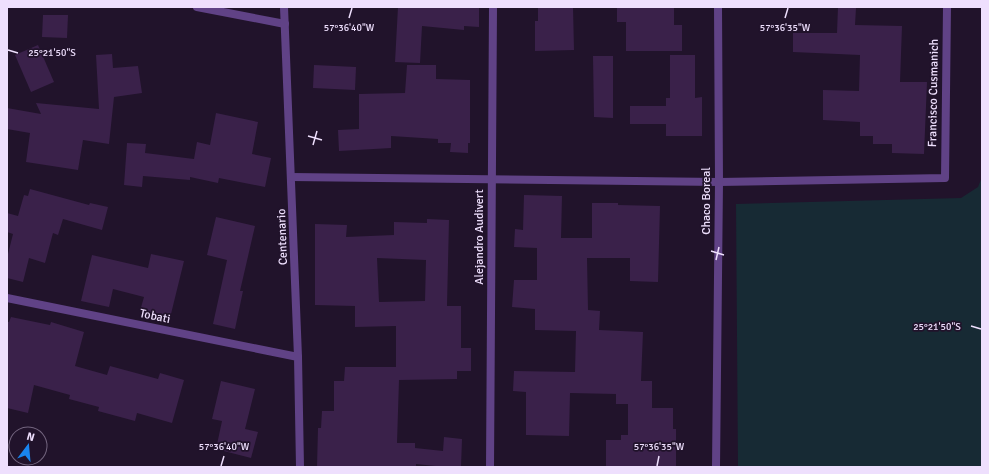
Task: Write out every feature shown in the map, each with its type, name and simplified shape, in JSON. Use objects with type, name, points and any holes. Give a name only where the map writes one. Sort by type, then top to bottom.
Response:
[{"type":"street","points":[[197,7],[285,24]]},
{"type":"street","name":"Centenario","points":[[284,7],[292,177],[300,467]]},
{"type":"street","name":"Alejandro Audivert","points":[[490,467],[493,7]]},
{"type":"street","name":"Chaco Boreal","points":[[716,467],[719,182],[718,7]]},
{"type":"street","name":"Francisco Cusmanich","points":[[719,182],[945,178],[947,7]]},
{"type":"street","points":[[292,177],[719,182]]},
{"type":"street","name":"Tobati","points":[[7,298],[298,357]]},
{"type":"shaded area","points":[[982,177],[982,467],[738,467],[736,204],[961,198],[978,187]]},
{"type":"building","points":[[398,7],[479,7],[479,27],[464,26],[464,30],[422,26],[420,63],[395,62]]},
{"type":"building","points":[[538,7],[573,7],[574,50],[535,51],[535,21],[538,21]]},
{"type":"building","points":[[617,7],[674,7],[674,25],[682,25],[682,51],[626,51],[626,22],[617,22]]},
{"type":"building","points":[[838,7],[856,8],[855,25],[902,26],[900,82],[927,82],[924,154],[892,153],[892,144],[873,144],[873,136],[860,136],[860,122],[823,120],[823,90],[859,91],[860,55],[793,52],[793,33],[837,33]]},
{"type":"building","points":[[43,15],[68,15],[67,38],[42,37]]},
{"type":"building","points":[[38,45],[54,82],[31,92],[15,55]]},
{"type":"building","points":[[112,54],[113,68],[138,66],[142,93],[114,97],[109,144],[83,140],[78,170],[26,162],[30,133],[7,129],[7,108],[41,114],[36,103],[99,109],[96,55]]},
{"type":"building","points":[[670,55],[695,55],[695,98],[702,97],[702,136],[666,136],[666,124],[630,124],[630,106],[666,106],[666,98],[670,98]]},
{"type":"building","points":[[593,56],[613,56],[613,118],[594,117]]},
{"type":"building","points":[[314,65],[356,67],[355,90],[313,88]]},
{"type":"building","points":[[407,65],[436,65],[436,79],[470,80],[470,143],[468,143],[468,153],[450,152],[451,143],[438,143],[438,139],[391,136],[391,148],[339,151],[338,130],[359,129],[359,94],[405,93]]},
{"type":"building","points":[[216,113],[258,122],[252,154],[271,158],[265,187],[219,178],[218,183],[190,177],[190,180],[143,176],[142,187],[124,185],[127,143],[146,144],[145,153],[194,159],[197,142],[210,145]]},
{"type":"building","points":[[30,189],[89,205],[90,203],[108,207],[102,230],[63,219],[58,235],[53,233],[45,263],[29,258],[23,282],[7,278],[7,258],[13,234],[7,232],[7,213],[18,216],[24,195],[28,196]]},
{"type":"building","points":[[524,195],[562,196],[561,238],[592,238],[592,203],[660,206],[658,282],[630,281],[630,258],[587,258],[588,310],[600,311],[599,330],[643,332],[641,381],[652,381],[652,408],[673,408],[673,429],[676,429],[676,467],[606,467],[606,440],[621,440],[621,435],[628,435],[628,404],[616,404],[616,394],[570,393],[569,436],[526,435],[526,392],[513,391],[514,371],[575,372],[576,331],[535,330],[535,309],[512,307],[514,280],[537,280],[537,248],[514,247],[515,229],[523,230]]},
{"type":"building","points":[[216,217],[255,226],[240,291],[243,291],[235,329],[213,324],[227,260],[207,255]]},
{"type":"building","points":[[427,219],[449,220],[447,306],[461,306],[461,348],[471,348],[471,371],[457,371],[457,379],[399,380],[397,443],[415,443],[415,448],[443,451],[444,437],[462,439],[461,467],[416,464],[416,467],[317,467],[318,428],[321,428],[322,411],[334,411],[334,381],[344,381],[345,367],[396,367],[396,326],[355,327],[355,306],[315,305],[315,224],[347,225],[346,237],[394,235],[394,222],[427,223]],"holes":[[[377,258],[426,260],[425,301],[379,302]]]},
{"type":"building","points":[[151,254],[184,261],[170,318],[140,311],[144,297],[113,289],[109,307],[81,301],[92,255],[148,268]]},
{"type":"building","points":[[11,317],[50,325],[51,322],[84,332],[75,366],[107,375],[110,366],[158,379],[160,373],[184,380],[172,423],[137,413],[135,421],[98,411],[99,407],[69,399],[70,395],[34,385],[28,413],[7,408],[7,322],[9,322]]},
{"type":"building","points":[[221,381],[255,389],[245,429],[258,432],[251,458],[216,449],[222,421],[212,419]]}]
